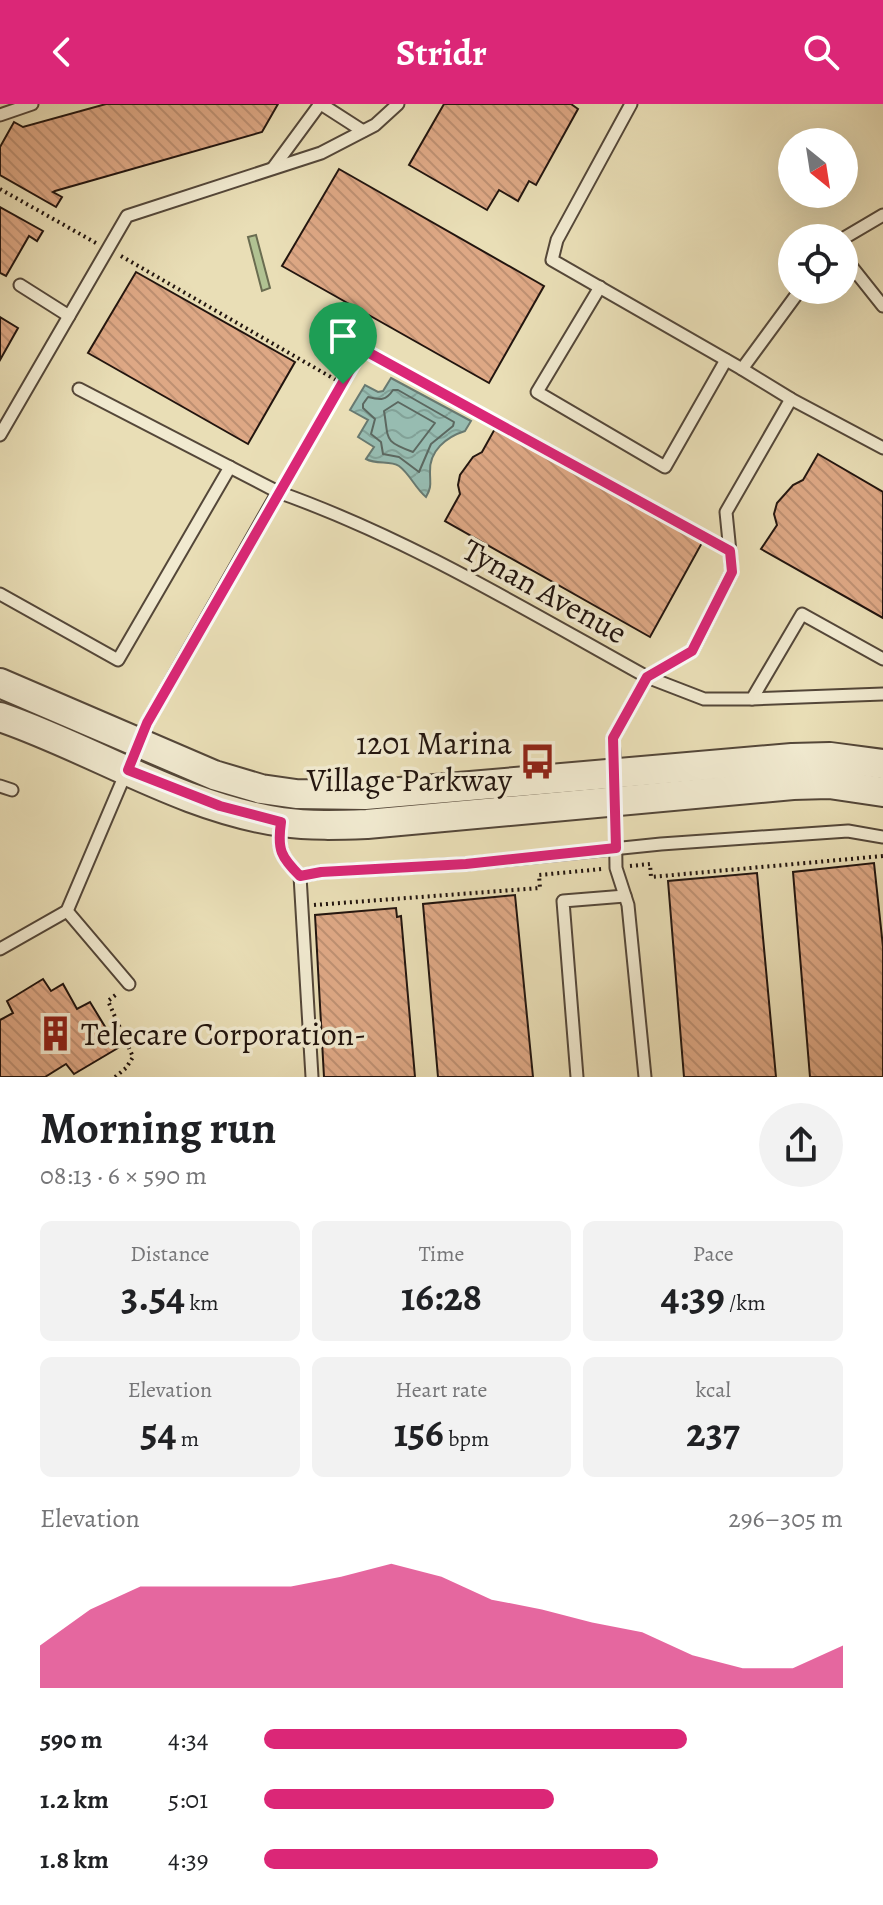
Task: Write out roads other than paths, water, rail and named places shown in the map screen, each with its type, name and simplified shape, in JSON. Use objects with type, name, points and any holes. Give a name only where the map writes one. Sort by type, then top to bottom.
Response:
[{"type":"street","points":[[0,683],[220,806],[281,822],[367,824],[792,758],[830,757],[883,764]]},
{"type":"street","points":[[0,717],[133,757],[197,769],[261,789],[318,796],[829,784],[883,792]]},
{"type":"lane","points":[[0,115],[32,104]]},
{"type":"lane","points":[[272,169],[320,104],[363,131]]},
{"type":"lane","points":[[0,435],[127,216],[321,153],[375,125],[398,104]]},
{"type":"lane","points":[[631,104],[557,240],[552,260],[791,399],[849,427],[883,448]]},
{"type":"lane","points":[[858,230],[883,215]]},
{"type":"lane","points":[[858,275],[883,306]]},
{"type":"lane","points":[[20,285],[69,316]]},
{"type":"lane","points":[[600,287],[537,392],[665,467],[726,360]]},
{"type":"lane","points":[[742,369],[790,304]]},
{"type":"lane","name":"Tynan Avenue","points":[[79,389],[278,492],[340,514],[401,542],[647,677],[692,651],[732,572],[726,512],[791,399]]},
{"type":"lane","points":[[0,594],[118,660],[230,467]]},
{"type":"lane","points":[[0,949],[67,911],[147,723],[278,492]]},
{"type":"lane","points":[[752,699],[802,614],[883,659]]},
{"type":"lane","points":[[645,1077],[628,905],[616,868],[613,738],[647,677],[704,699],[883,694]]},
{"type":"lane","points":[[281,822],[278,841],[283,860],[300,876],[312,1077]]},
{"type":"lane","points":[[300,876],[848,831],[883,837]]},
{"type":"lane","points":[[577,1077],[563,901],[625,896]]},
{"type":"lane","points":[[67,911],[129,984]]},
{"type":"water","points":[[391,378],[471,421],[465,431],[445,441],[436,451],[430,464],[430,488],[426,497],[399,466],[366,459],[374,447],[358,437],[368,420],[350,410],[365,385],[378,392],[383,391]]},
{"type":"place","name":"1201 Marina Village Parkway","points":[[538,761]]},
{"type":"place","name":"Telecare Corporation-","points":[[55,1034]]}]
